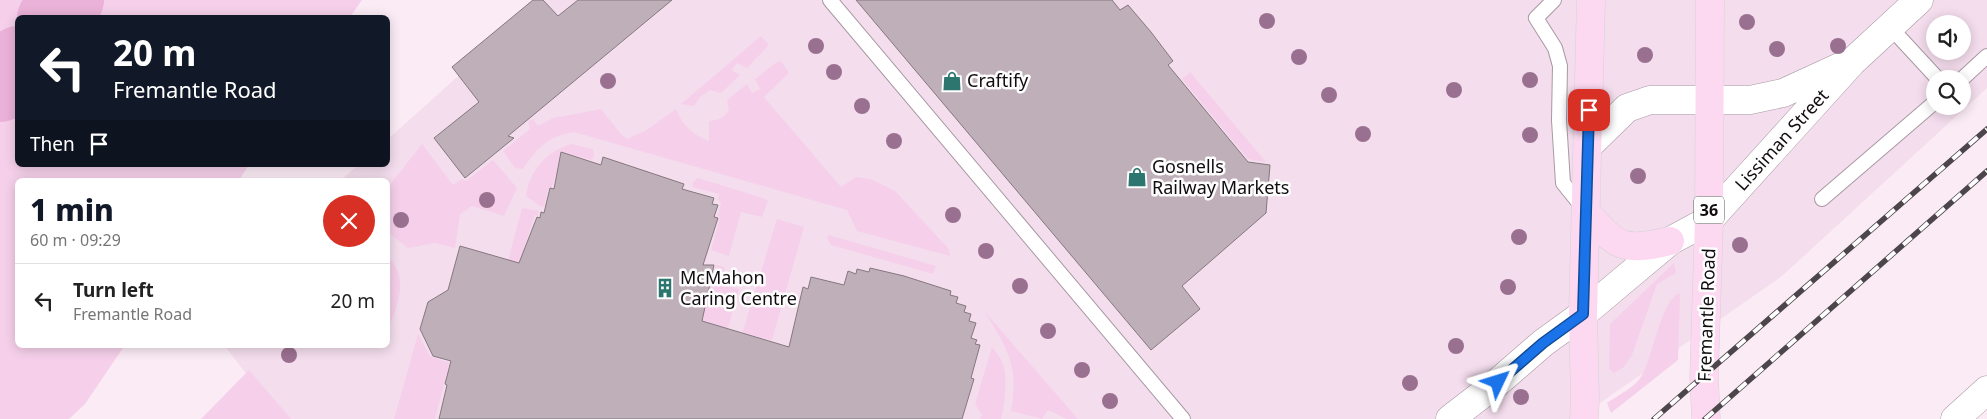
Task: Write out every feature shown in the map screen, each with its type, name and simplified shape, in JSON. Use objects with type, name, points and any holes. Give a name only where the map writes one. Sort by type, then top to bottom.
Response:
[{"type":"main road","points":[[1584,419],[1583,314],[1591,0]]},
{"type":"main road","name":"Fremantle Road","points":[[1706,419],[1704,376],[1709,220],[1710,0]]},
{"type":"main road","points":[[1586,212],[1608,236],[1624,246],[1646,247],[1670,241]]},
{"type":"street","name":"Lissiman Street","points":[[1450,419],[1543,343],[1583,314],[1670,241],[1709,220],[1852,62],[1919,0]]},
{"type":"street","name":"Lissiman Street","points":[[1588,146],[1627,108],[1650,100],[1750,100],[1783,93],[1852,62]]},
{"type":"street","points":[[1954,419],[1987,390]]},
{"type":"lane","points":[[830,0],[1183,419]]},
{"type":"lane","points":[[1554,0],[1536,18],[1555,48],[1560,66],[1559,120],[1563,183],[1586,212]]},
{"type":"lane","points":[[1890,27],[1930,70]]},
{"type":"lane","points":[[1971,71],[1987,56]]},
{"type":"lane","points":[[1822,199],[1926,110]]},
{"type":"shaded area","points":[[0,0],[362,0],[351,15],[15,15],[15,167],[248,167],[240,178],[15,178],[15,348],[123,348],[85,404],[69,419],[0,419]]},
{"type":"shaded area","points":[[543,0],[1987,0],[1987,88],[1971,103],[1971,70],[1926,70],[1926,115],[1958,115],[1782,276],[1577,419],[281,419],[226,348],[390,348],[390,178],[343,178],[356,167],[390,167],[390,137]]},
{"type":"shaded area","points":[[761,36],[769,45],[747,68],[737,63],[732,70],[740,75],[721,93],[710,90],[700,97],[694,106],[681,104]]},
{"type":"shaded area","points":[[781,61],[789,73],[764,97],[841,187],[856,177],[871,179],[895,191],[949,249],[950,256],[857,231],[847,210],[574,132],[557,137],[544,144],[523,169],[515,168],[503,151],[530,129],[528,122],[533,119],[538,126],[553,118],[601,109],[627,139],[645,131],[676,109],[689,129],[709,141],[709,121],[721,118],[727,113],[729,110],[727,100],[747,84],[752,93],[760,89],[755,79]]},
{"type":"shaded area","points":[[1190,72],[1266,162],[1248,159],[1182,79]]},
{"type":"shaded area","points":[[422,144],[453,185],[462,179],[466,181],[493,160],[517,188],[504,216],[472,206],[460,214],[455,248],[435,243],[408,248],[390,234],[390,184]]},
{"type":"shaded area","points":[[571,144],[593,149],[594,155],[592,160],[567,154],[557,170],[552,187],[548,190],[544,207],[540,206],[526,196],[535,170],[547,157],[562,147]]},
{"type":"shaded area","points":[[698,178],[768,201],[762,217],[741,212],[729,256],[711,250],[720,217],[718,216],[721,202],[718,200],[719,194],[692,187],[693,182]]},
{"type":"shaded area","points":[[522,208],[539,211],[538,216],[535,215],[522,261],[498,298]]},
{"type":"shaded area","points":[[777,219],[804,227],[772,340],[746,334],[738,361],[734,360]]},
{"type":"shaded area","points":[[829,235],[936,266],[933,274],[831,245],[827,238]]},
{"type":"shaded area","points":[[390,260],[399,273],[400,282],[400,292],[390,324]]},
{"type":"shaded area","points":[[1674,263],[1676,273],[1657,284],[1632,355],[1624,367],[1614,373],[1609,369],[1610,324]]},
{"type":"shaded area","points":[[716,265],[725,267],[720,283],[739,289],[720,357],[691,354]]},
{"type":"shaded area","points":[[1680,293],[1678,360],[1611,413],[1607,403],[1639,380],[1649,360],[1667,307],[1673,298]]},
{"type":"shaded area","points":[[985,312],[1078,419],[1067,419],[1048,410],[1042,419],[1011,411],[1014,381],[1010,358]]},
{"type":"shaded area","points":[[418,334],[430,356],[450,363],[435,419],[394,419]]},
{"type":"shaded area","points":[[992,347],[1001,360],[1005,373],[1004,406],[1001,419],[980,419],[982,415],[975,404]]},
{"type":"shaded area","points":[[249,370],[291,419],[201,419]]},
{"type":"building","points":[[533,0],[543,0],[558,16],[578,0],[672,0],[508,136],[514,138],[465,178],[434,138],[479,102],[452,67]]},
{"type":"building","name":"Gosnells Railway Markets","points":[[856,0],[1112,0],[1120,10],[1128,5],[1173,61],[1168,65],[1248,162],[1270,165],[1266,213],[1182,286],[1200,309],[1151,350]]},
{"type":"building","points":[[561,152],[601,165],[603,157],[684,184],[682,189],[714,198],[712,204],[718,205],[714,217],[718,218],[703,265],[714,265],[702,321],[789,347],[803,287],[808,289],[811,277],[844,285],[848,271],[856,274],[857,269],[869,272],[870,268],[904,276],[951,291],[950,295],[958,297],[956,303],[966,306],[964,312],[971,314],[969,321],[976,323],[971,338],[977,340],[975,344],[980,345],[971,378],[974,379],[962,419],[439,419],[451,361],[433,356],[420,329],[428,302],[448,290],[460,246],[519,263],[537,217],[540,218],[541,212],[544,213],[550,188],[554,189]]},
{"type":"waterway","points":[[53,15],[72,0]]},
{"type":"waterway","points":[[0,90],[15,63]]},
{"type":"railway","points":[[1654,419],[1987,129]]},
{"type":"railway","points":[[1705,419],[1987,171]]},
{"type":"place","name":"Craftify","points":[[952,81]]},
{"type":"place","name":"Gosnells Railway Markets","points":[[1137,177]]},
{"type":"place","name":"McMahon Caring Centre","points":[[665,288]]},
{"type":"route","points":[[1498,382],[1543,343],[1583,314],[1589,110]]}]
